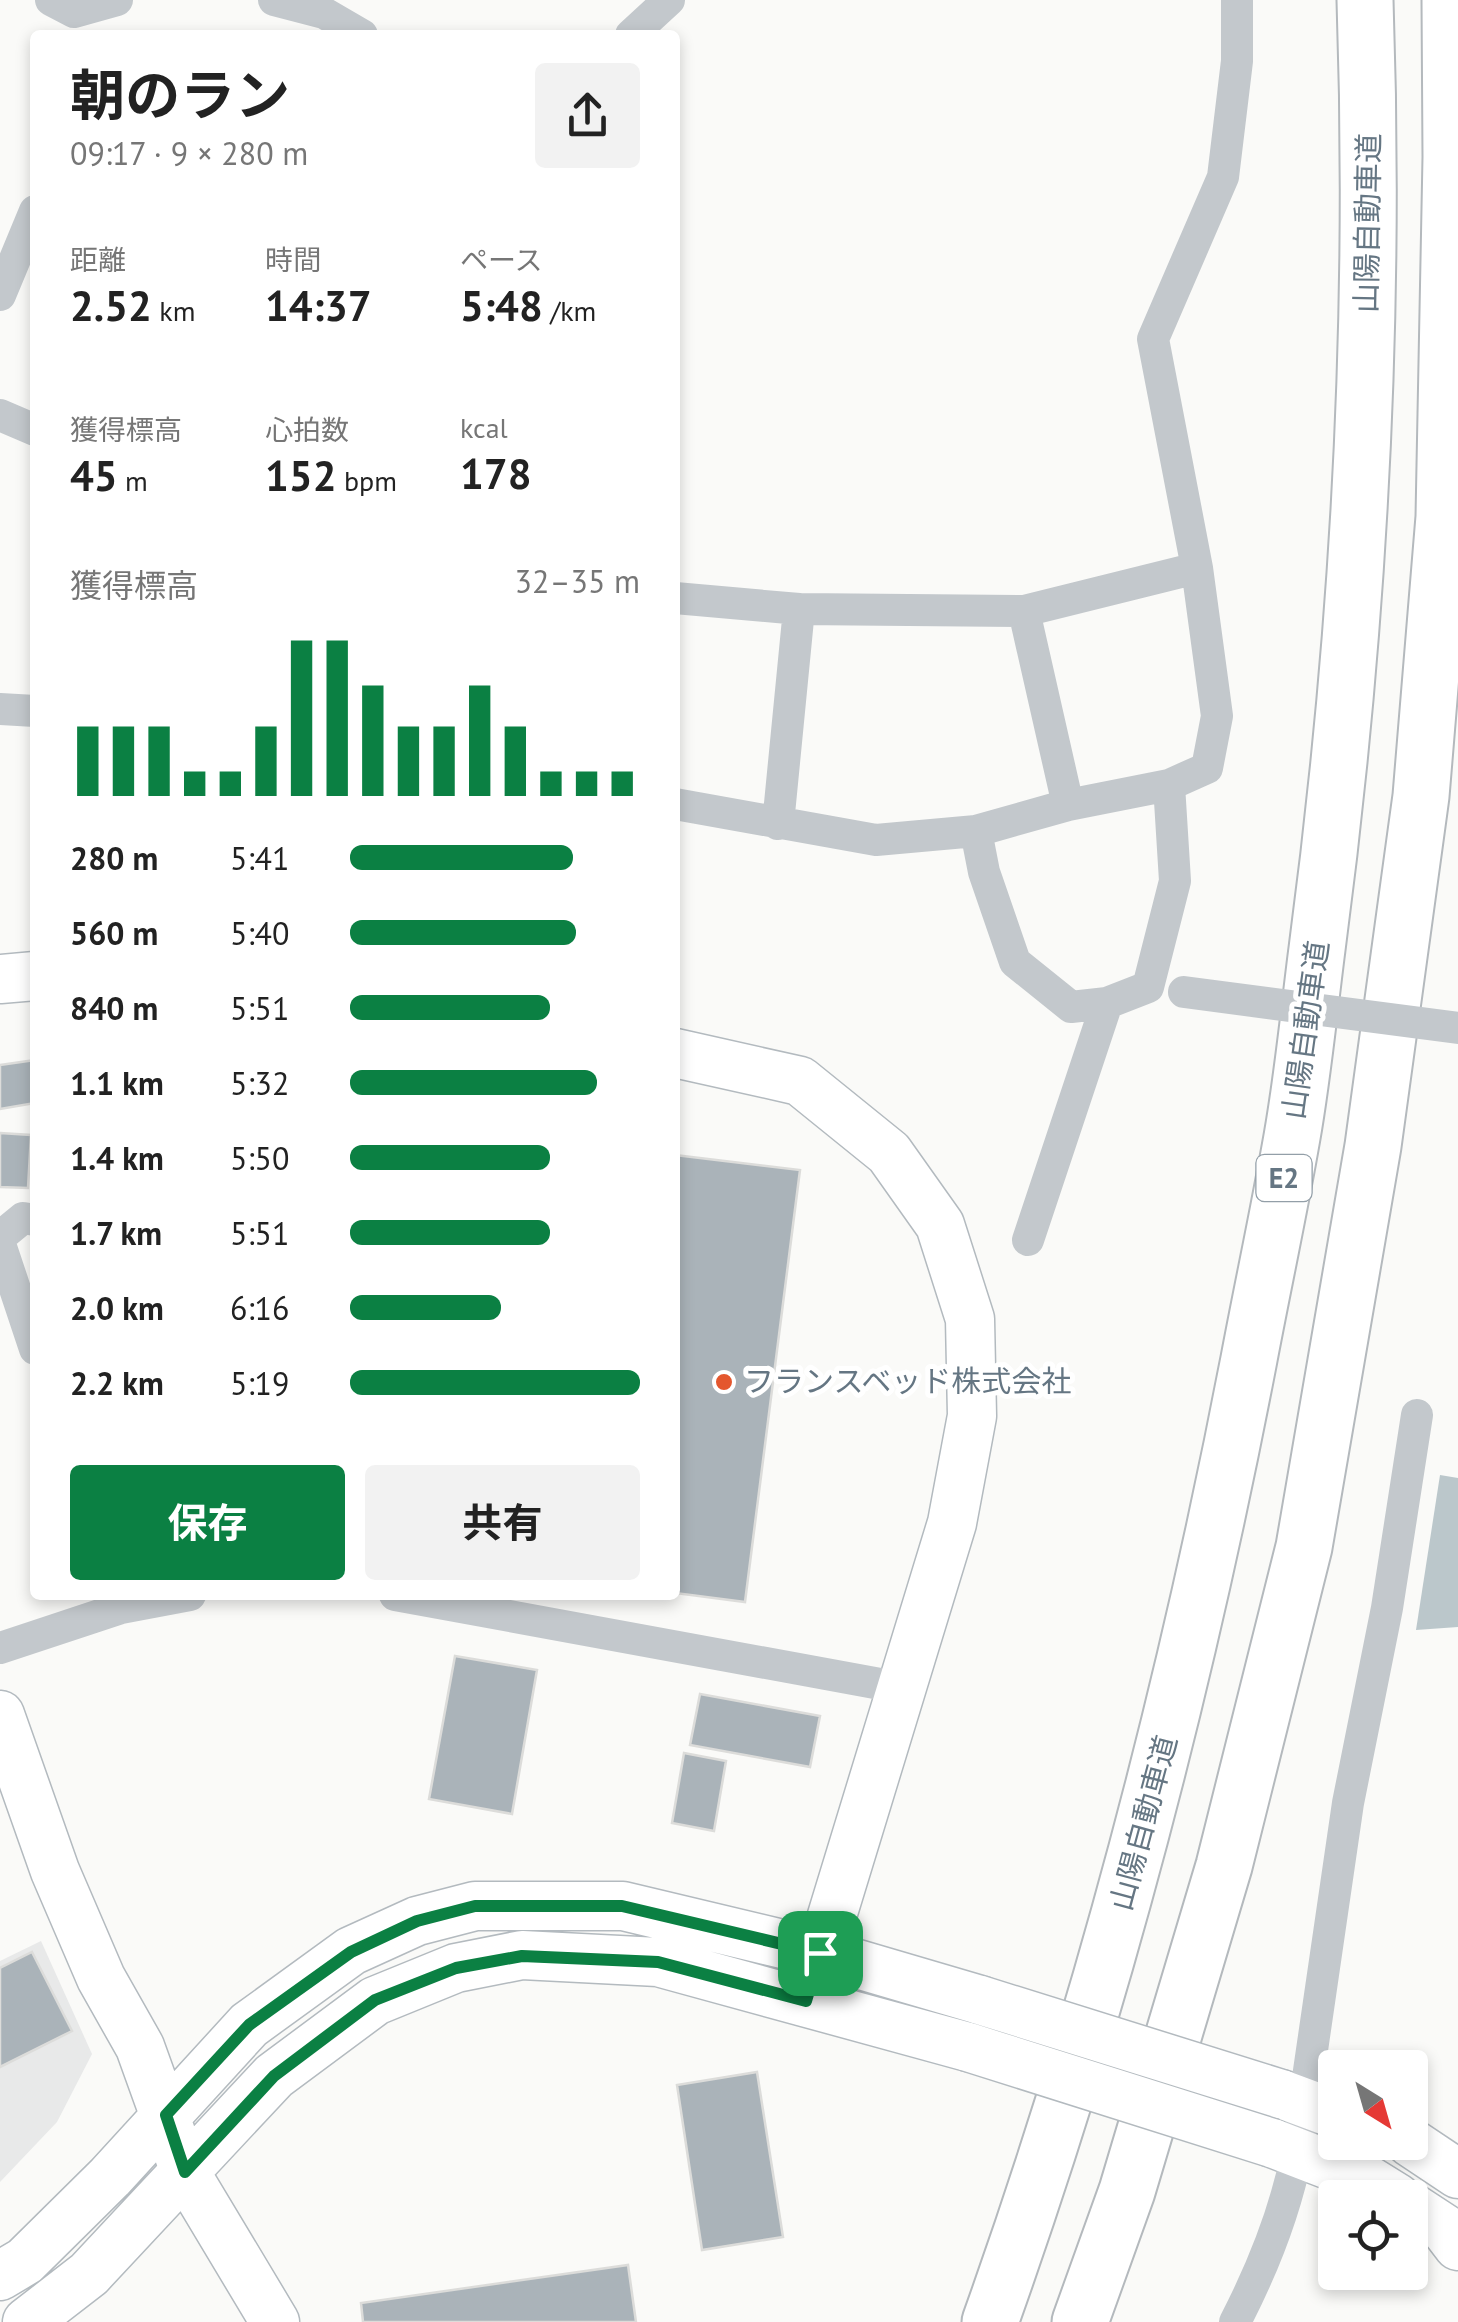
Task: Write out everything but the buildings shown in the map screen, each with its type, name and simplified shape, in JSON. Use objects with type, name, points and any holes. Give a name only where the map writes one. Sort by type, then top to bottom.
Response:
[{"type":"highway","name":"山陽自動車道","points":[[990,2322],[1046,2163],[1143,1834],[1216,1531],[1292,1134],[1340,777],[1362,511],[1370,147],[1365,0]]},
{"type":"highway","points":[[1080,2322],[1127,2191],[1224,1866],[1304,1547],[1373,1146],[1421,796],[1444,517],[1450,0]]},
{"type":"street","points":[[65,16],[116,0]]},
{"type":"street","points":[[274,0],[324,13],[353,30]]},
{"type":"street","points":[[636,30],[669,0]]},
{"type":"street","points":[[680,805],[876,840],[976,831],[1068,805],[1169,785],[1207,768],[1217,716],[1196,568],[1153,339],[1223,177],[1237,62],[1237,0]]},
{"type":"street","points":[[0,295],[30,223]]},
{"type":"street","points":[[0,416],[30,428]]},
{"type":"street","points":[[680,598],[799,609],[1024,611],[1196,568]]},
{"type":"street","points":[[778,824],[799,609]]},
{"type":"street","points":[[1024,611],[1068,805]]},
{"type":"street","points":[[0,709],[30,712]]},
{"type":"street","points":[[1148,987],[1175,881],[1169,785]]},
{"type":"street","points":[[976,831],[984,872],[1015,962],[1071,1007],[1107,1002],[1148,987],[1458,1028]]},
{"type":"street","points":[[0,980],[30,977]]},
{"type":"street","points":[[1028,1240],[1107,1002]]},
{"type":"street","points":[[680,1053],[800,1081],[889,1153],[940,1225],[970,1320],[972,1416],[952,1523],[806,2001]]},
{"type":"street","points":[[30,1219],[23,1218],[0,1240],[30,1333]]},
{"type":"street","points":[[1235,2322],[1261,2272],[1290,2188],[1285,2148],[1307,2104],[1348,1804],[1387,1608],[1417,1415]]},
{"type":"street","points":[[444,1600],[902,1688]]},
{"type":"street","points":[[0,1648],[119,1602]]},
{"type":"street","points":[[0,1714],[55,1871],[101,1978],[140,2048],[185,2172],[275,2322]]},
{"type":"street","points":[[0,2276],[25,2261],[110,2177],[249,2025],[351,1952],[417,1921],[475,1906],[622,1906],[820,1953],[1307,2104]]},
{"type":"street","points":[[27,2322],[89,2274],[274,2076],[375,2000],[456,1968],[522,1956],[658,1962],[806,2001],[968,2046],[1285,2148],[1368,2180]]},
{"type":"street","points":[[1428,2154],[1458,2174]]},
{"type":"street","points":[[1428,2218],[1458,2246]]},
{"type":"shaded area","points":[[1440,1475],[1458,1478],[1458,1627],[1416,1630]]},
{"type":"shaded area","points":[[41,1941],[92,2054],[57,2122],[0,2182],[0,1961]]},
{"type":"place","name":"フランスベッド株式会社","points":[[724,1382]]},
{"type":"route","points":[[475,1906],[622,1906],[820,1953],[806,2001],[658,1962],[522,1956],[456,1968],[375,2000],[274,2076],[185,2172],[166,2115],[249,2025],[351,1952],[417,1921],[475,1906]]}]
